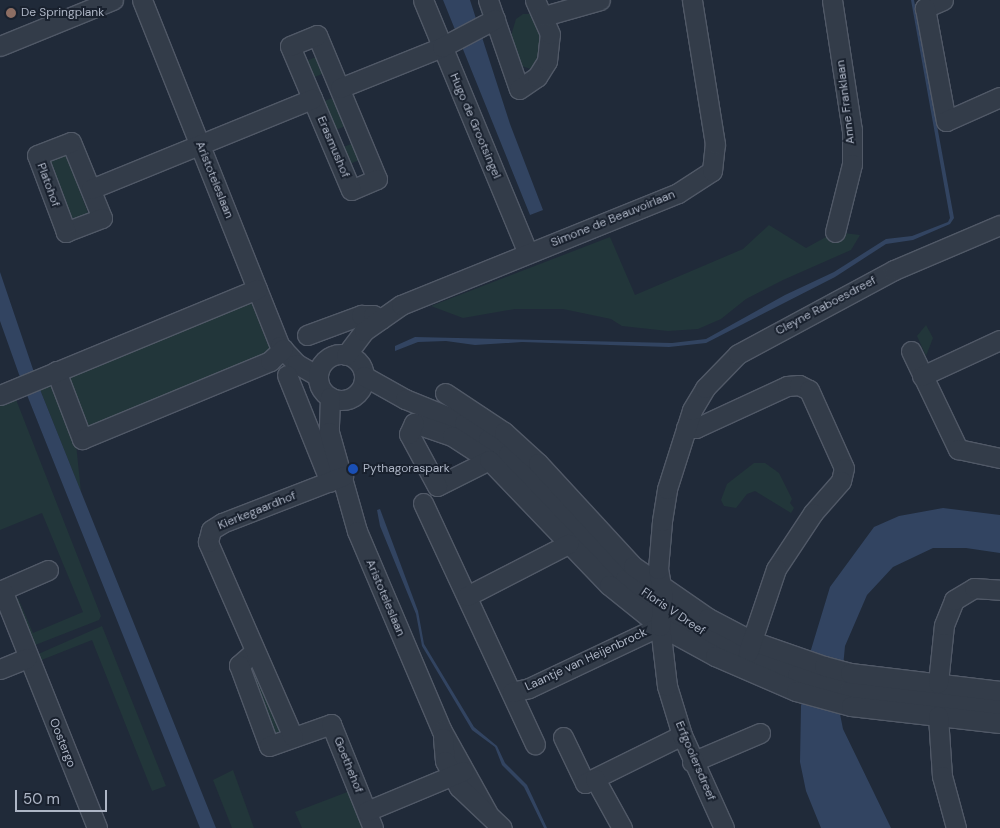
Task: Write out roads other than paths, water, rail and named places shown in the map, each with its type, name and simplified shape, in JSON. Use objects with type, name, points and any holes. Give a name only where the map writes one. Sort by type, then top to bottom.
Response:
[{"type":"street","points":[[0,46],[114,0]]},
{"type":"street","name":"Aristoteleslaan","points":[[142,0],[257,289],[288,352]]},
{"type":"street","name":"Hugo de Grootsingel","points":[[423,0],[449,43],[528,253]]},
{"type":"street","points":[[488,0],[488,22],[519,89],[537,77],[547,61],[550,34],[544,16],[535,0]]},
{"type":"street","points":[[544,16],[600,0]]},
{"type":"street","name":"Simone de Beauvoirlaan","points":[[350,380],[364,331],[416,298],[678,194],[712,171],[715,144],[692,0]]},
{"type":"street","name":"Anne Franklaan","points":[[832,0],[852,130],[852,164],[835,232]]},
{"type":"street","points":[[943,0],[925,8],[946,121],[1000,97]]},
{"type":"street","points":[[340,88],[449,43],[488,22]]},
{"type":"street","name":"Erasmushof","points":[[317,35],[340,88],[377,179],[352,190],[290,46],[317,35]]},
{"type":"street","points":[[90,189],[312,99]]},
{"type":"street","name":"Platohof","points":[[71,142],[90,189],[102,218],[66,232],[37,155],[71,142]]},
{"type":"street","name":"Cleyne Raboesdreef","points":[[686,428],[692,410],[705,388],[738,354],[894,270],[1000,225]]},
{"type":"street","points":[[5,393],[257,289]]},
{"type":"street","points":[[307,335],[361,315],[373,315],[378,321]]},
{"type":"street","points":[[922,376],[1000,340]]},
{"type":"street","points":[[911,351],[958,449],[1000,458]]},
{"type":"street","points":[[50,373],[82,439],[288,352],[302,354],[320,369],[321,388],[350,380],[333,356],[320,369]]},
{"type":"street","name":"Aristoteleslaan","points":[[287,375],[337,473],[357,531],[459,773],[487,812],[502,828]]},
{"type":"street","name":"Aristoteleslaan","points":[[337,473],[350,380]]},
{"type":"street","name":"Floris V Dreef","points":[[350,380],[381,397],[405,399],[464,423],[508,454],[625,579],[662,607],[750,648],[798,675]]},
{"type":"street","points":[[686,428],[696,428],[787,386],[799,385],[809,390],[844,468],[841,482],[807,521],[776,569],[750,648]]},
{"type":"street","name":"Floris V Dreef","points":[[445,394],[504,432],[538,463],[633,566],[750,648]]},
{"type":"street","name":"Erfgooiersdreef","points":[[686,428],[668,489],[662,521],[658,569],[662,607],[660,626],[667,686],[682,735],[692,762],[724,828]]},
{"type":"street","name":"Floris V Dreef","points":[[489,460],[609,585],[660,626],[715,656],[798,675],[938,716],[1000,724]]},
{"type":"street","name":"Kierkegaardhof","points":[[293,737],[261,658],[254,652],[208,542],[211,530],[337,473]]},
{"type":"street","name":"Laantje van Heijenbrock","points":[[423,503],[535,744]]},
{"type":"street","points":[[467,596],[568,544]]},
{"type":"street","name":"Oostergo","points":[[48,570],[2,590],[27,658],[96,828]]},
{"type":"street","points":[[938,683],[944,625],[954,600],[974,588],[1000,590]]},
{"type":"street","name":"Laantje van Heijenbrock","points":[[512,692],[529,688],[660,626]]},
{"type":"street","name":"Goethehof","points":[[254,652],[238,665],[269,746],[331,724],[370,820],[459,773]]},
{"type":"street","points":[[0,669],[27,658]]},
{"type":"street","name":"Floris V Dreef","points":[[850,690],[938,683],[1000,691]]},
{"type":"street","name":"Floris V Dreef","points":[[850,690],[1000,708]]},
{"type":"street","points":[[938,716],[942,776],[956,828]]},
{"type":"street","points":[[692,762],[760,732]]},
{"type":"street","points":[[563,737],[584,784],[682,735]]},
{"type":"street","points":[[594,779],[622,828]]},
{"type":"water","points":[[443,0],[470,0],[510,124],[543,210],[530,215]]},
{"type":"water","points":[[911,0],[914,0],[954,218],[950,224],[913,240],[886,244],[835,277],[706,343],[669,347],[522,342],[475,345],[446,341],[418,342],[395,351],[395,346],[415,337],[672,343],[706,339],[785,295],[834,272],[886,239],[912,236],[948,222],[950,218]]},
{"type":"water","points":[[0,272],[39,387],[216,828],[200,828],[21,380],[0,321]]},
{"type":"water","points":[[943,508],[1000,515],[1000,553],[966,548],[933,548],[893,567],[867,595],[845,646],[839,709],[843,729],[891,828],[821,828],[806,791],[800,762],[801,706],[810,653],[830,587],[874,527],[899,516]]},
{"type":"water","points":[[380,509],[418,611],[424,644],[474,727],[497,746],[505,763],[527,785],[547,828],[544,828],[524,787],[502,765],[495,747],[472,730],[422,646],[416,614],[380,526],[377,510]]},
{"type":"place","name":"De Springplank","points":[[11,13]]},
{"type":"place","name":"Pythagoraspark","points":[[353,469]]}]
